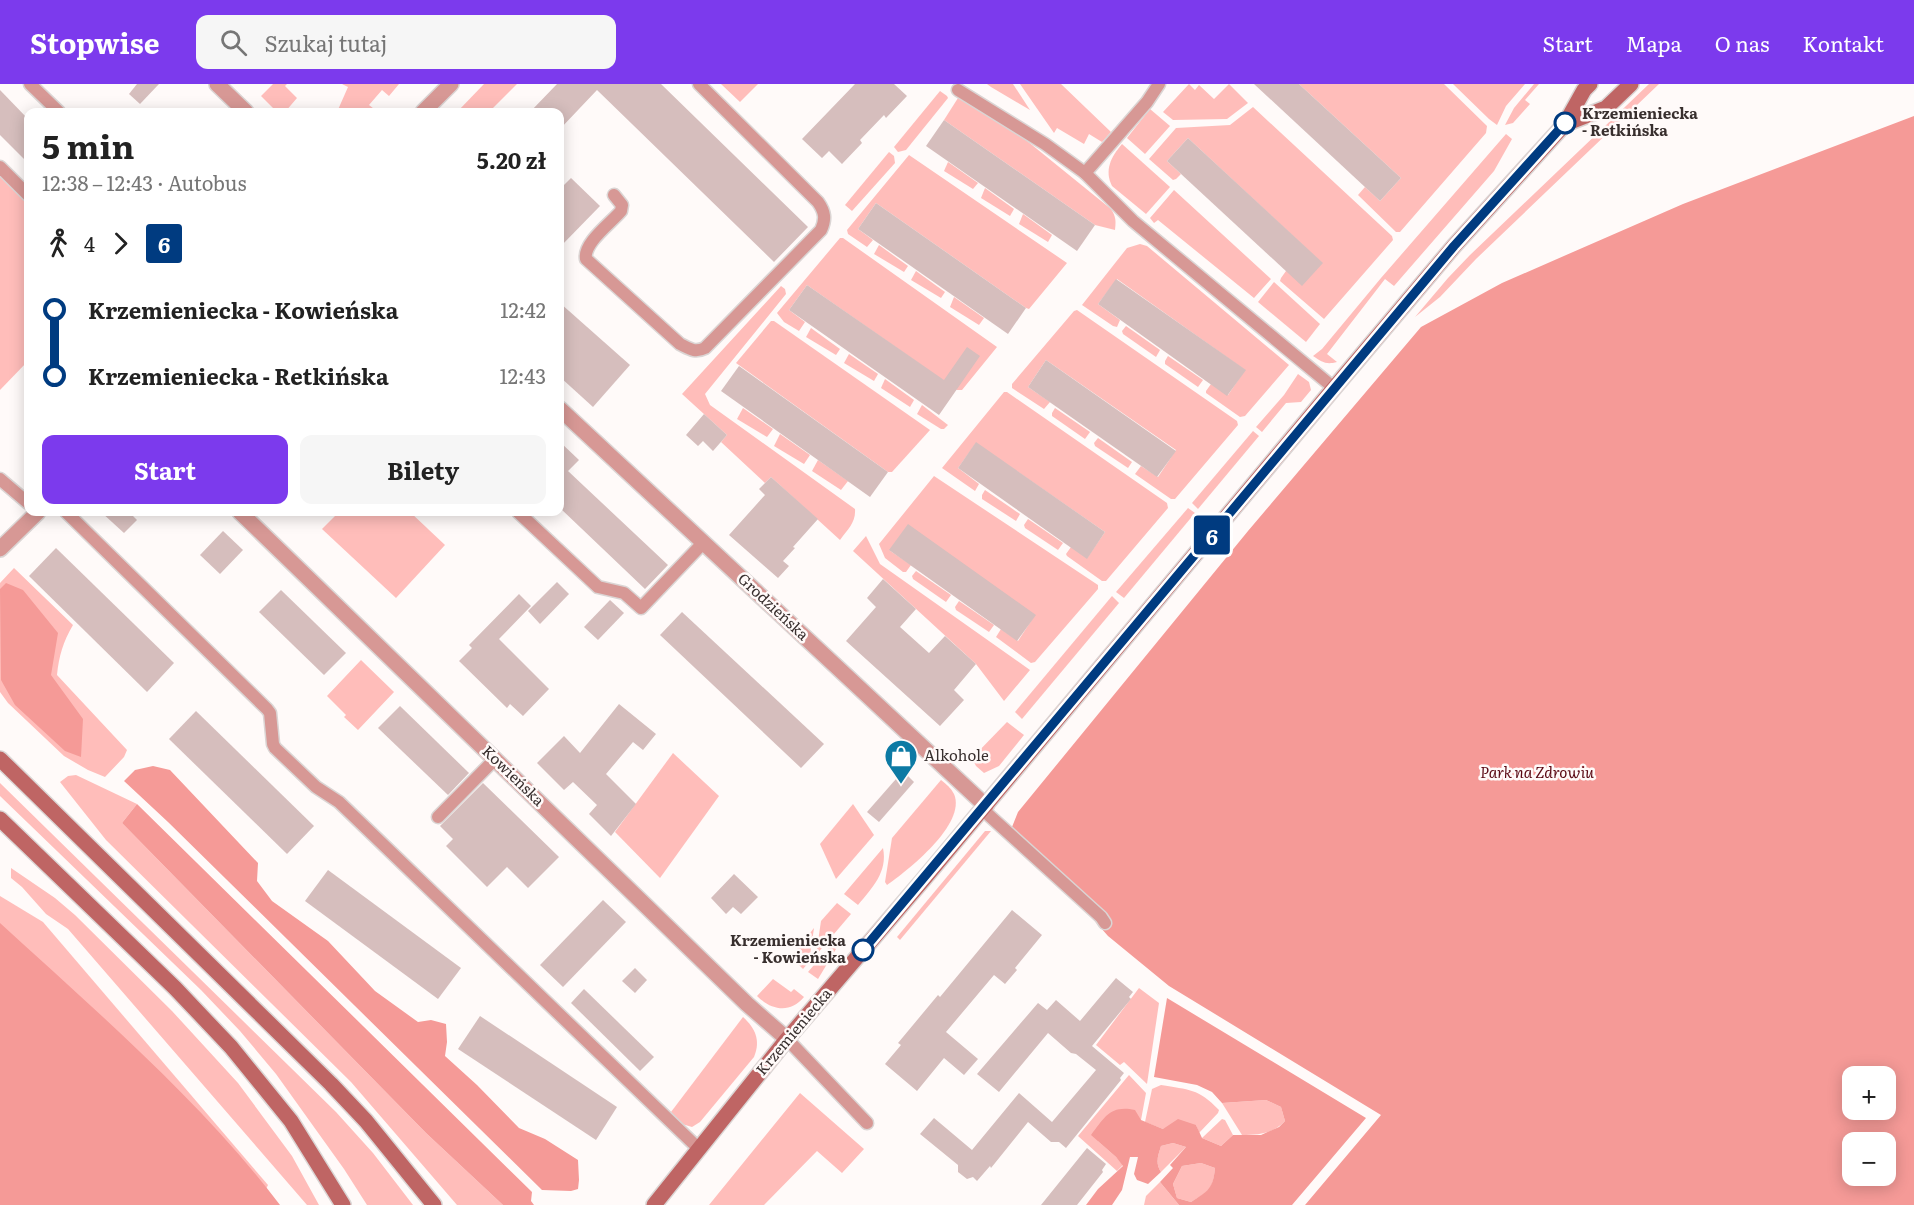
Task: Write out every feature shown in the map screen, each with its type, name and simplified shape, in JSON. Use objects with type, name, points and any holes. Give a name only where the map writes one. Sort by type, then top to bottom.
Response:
[{"type":"main road","name":"Krzemieniecka","points":[[654,1204],[787,1039],[1334,388],[1454,246],[1565,123],[1584,90],[1590,84]]},
{"type":"main road","name":"Krzemieniecka","points":[[1565,123],[1606,108],[1631,84]]},
{"type":"main road","points":[[0,759],[331,1084],[366,1121],[434,1202]]},
{"type":"main road","points":[[0,819],[175,988],[231,1047],[291,1120],[343,1205]]},
{"type":"street","points":[[217,84],[242,108]]},
{"type":"street","points":[[427,108],[451,84]]},
{"type":"street","name":"Grodzieńska","points":[[564,413],[984,807]]},
{"type":"street","points":[[0,549],[33,516]]},
{"type":"street","name":"Kowieńska","points":[[244,516],[747,1004],[787,1039]]},
{"type":"lane","points":[[30,84],[55,108]]},
{"type":"lane","points":[[614,195],[622,205],[621,211],[590,244],[585,254],[586,259],[680,344],[693,351],[705,348],[821,230],[825,216],[818,202],[699,84]]},
{"type":"lane","points":[[1085,173],[1147,102],[1159,84]]},
{"type":"lane","points":[[958,90],[1045,144],[1085,173],[1133,221],[1334,388]]},
{"type":"lane","points":[[0,167],[24,191]]},
{"type":"lane","points":[[0,478],[24,499]]},
{"type":"lane","points":[[70,516],[267,708],[270,713],[275,748],[318,789],[339,802],[699,1149]]},
{"type":"lane","points":[[522,516],[598,587],[624,593],[641,608],[704,542]]},
{"type":"lane","points":[[438,817],[495,759]]},
{"type":"lane","points":[[984,807],[1105,923]]},
{"type":"lane","points":[[787,1039],[867,1123]]},
{"type":"shaded area","points":[[273,84],[287,84],[285,86],[297,98],[288,108],[273,108],[261,96]]},
{"type":"shaded area","points":[[342,84],[399,84],[389,96],[382,90],[369,105],[373,108],[339,108],[348,87]]},
{"type":"shaded area","points":[[484,84],[517,84],[493,108],[461,108]]},
{"type":"shaded area","points":[[721,84],[758,84],[740,102]]},
{"type":"shaded area","points":[[987,84],[1013,84],[1030,110],[991,87]]},
{"type":"shaded area","points":[[1020,84],[1061,84],[1111,132],[1102,142],[1089,134],[1084,144],[1057,128],[1054,133]]},
{"type":"shaded area","points":[[1189,84],[1195,90],[1199,85],[1214,99],[1229,84],[1248,103],[1227,119],[1173,120],[1163,112]]},
{"type":"shaded area","points":[[1299,84],[1444,84],[1487,126],[1486,133],[1400,232],[1396,232],[1358,195],[1365,187],[1380,201],[1401,178]]},
{"type":"shaded area","points":[[1453,84],[1525,84],[1506,106],[1497,125]]},
{"type":"shaded area","points":[[1534,84],[1539,84],[1525,100],[1530,104],[1513,123],[1505,125],[1514,108]]},
{"type":"shaded area","points":[[1649,84],[1659,84],[1476,259],[1440,297],[1415,317],[1470,255]]},
{"type":"shaded area","points":[[940,91],[948,98],[906,150],[898,152],[894,147]]},
{"type":"shaded area","points":[[958,98],[1016,132],[1111,209],[1115,219],[1115,230],[1095,225],[944,120]]},
{"type":"shaded area","points":[[1253,107],[1392,236],[1393,240],[1324,319],[1280,281],[1286,271],[1322,263],[1188,138],[1167,161],[1181,174],[1176,179],[1173,180],[1149,159],[1176,128],[1230,125]]},
{"type":"shaded area","points":[[1150,109],[1170,126],[1145,154],[1127,138]]},
{"type":"shaded area","points":[[1506,134],[1512,139],[1494,171],[1394,286],[1385,279],[1327,354],[1337,362],[1324,362],[1313,356],[1322,349]]},
{"type":"shaded area","points":[[1122,144],[1170,187],[1146,214],[1112,186],[1109,175],[1110,164]]},
{"type":"shaded area","points":[[889,152],[894,156],[895,163],[852,211],[845,205]]},
{"type":"shaded area","points":[[909,155],[1067,263],[1029,309],[876,203],[858,229],[873,240],[867,247],[848,234],[847,230]]},
{"type":"shaded area","points":[[948,162],[978,183],[973,189],[944,171]]},
{"type":"shaded area","points":[[0,175],[24,199],[24,365],[0,390]]},
{"type":"shaded area","points":[[985,188],[1014,209],[1010,216],[981,198]]},
{"type":"shaded area","points":[[1174,190],[1271,279],[1254,298],[1158,220],[1154,223],[1150,218]]},
{"type":"shaded area","points":[[1023,214],[1052,235],[1048,242],[1019,224]]},
{"type":"shaded area","points":[[840,238],[997,347],[962,390],[957,390],[807,285],[789,310],[805,322],[799,331],[784,322],[777,313]]},
{"type":"shaded area","points":[[1140,244],[1147,246],[1289,365],[1245,416],[1240,417],[1206,391],[1211,384],[1228,395],[1245,370],[1117,279],[1098,304],[1120,320],[1117,327],[1082,305],[1127,248]]},
{"type":"shaded area","points":[[879,245],[908,266],[904,272],[874,254]]},
{"type":"shaded area","points":[[916,271],[945,292],[941,298],[911,280]]},
{"type":"shaded area","points":[[1274,282],[1320,324],[1306,342],[1258,302]]},
{"type":"shaded area","points":[[781,286],[785,289],[786,294],[705,394],[710,405],[855,509],[853,522],[840,540],[771,477],[765,483],[721,442],[727,435],[682,394]]},
{"type":"shaded area","points":[[954,297],[984,318],[979,325],[950,307]]},
{"type":"shaded area","points":[[1077,310],[1237,421],[1238,425],[1175,499],[1171,499],[1135,474],[1141,466],[1158,477],[1176,450],[1046,360],[1028,387],[1050,402],[1044,409],[1012,388],[1012,384]]},
{"type":"shaded area","points":[[771,321],[930,430],[892,472],[888,472],[736,363]]},
{"type":"shaded area","points":[[1126,326],[1160,350],[1156,357],[1123,334],[1122,331]]},
{"type":"shaded area","points":[[811,328],[840,349],[836,355],[806,337]]},
{"type":"shaded area","points":[[849,354],[878,374],[874,381],[844,363]]},
{"type":"shaded area","points":[[1168,356],[1203,380],[1198,387],[1165,364]]},
{"type":"shaded area","points":[[1298,374],[1309,382],[1311,390],[1301,402],[1286,403],[1262,432],[1256,427],[1284,395]]},
{"type":"shaded area","points":[[885,379],[914,400],[910,407],[881,388]]},
{"type":"shaded area","points":[[1004,392],[1167,503],[1168,508],[1106,581],[1102,581],[1066,554],[1071,547],[1087,558],[1105,532],[976,443],[958,468],[979,484],[975,491],[942,468]]},
{"type":"shaded area","points":[[922,405],[948,425],[941,429],[917,414]]},
{"type":"shaded area","points":[[743,408],[773,429],[767,437],[737,419]]},
{"type":"shaded area","points":[[1055,408],[1090,432],[1085,439],[1052,416]]},
{"type":"shaded area","points":[[1253,431],[1259,436],[1198,509],[1192,503]]},
{"type":"shaded area","points":[[780,434],[810,455],[804,464],[774,446]]},
{"type":"shaded area","points":[[1098,438],[1132,462],[1128,468],[1095,446],[1094,443]]},
{"type":"shaded area","points":[[818,460],[848,481],[841,490],[812,471]]},
{"type":"shaded area","points":[[934,476],[1098,585],[1098,589],[1035,662],[1031,663],[996,637],[1001,629],[1018,641],[1035,615],[889,550],[911,565],[906,572],[903,572],[885,558],[879,544]]},
{"type":"shaded area","points":[[985,490],[1020,514],[1016,521],[982,499]]},
{"type":"shaded area","points":[[1188,508],[1195,513],[1124,598],[1116,592]]},
{"type":"shaded area","points":[[335,516],[414,516],[445,545],[396,598],[322,529]]},
{"type":"shaded area","points":[[1028,519],[1063,543],[1058,550],[1025,528],[1024,525]]},
{"type":"shaded area","points":[[866,536],[880,564],[1030,670],[1004,701],[976,664],[853,551]]},
{"type":"shaded area","points":[[14,568],[73,625],[62,649],[57,675],[127,750],[124,757],[105,777],[64,756],[8,703],[0,692],[0,583]]},
{"type":"shaded area","points":[[916,571],[951,595],[946,602],[913,579],[912,576]]},
{"type":"shaded area","points":[[1112,596],[1119,603],[1022,719],[1015,712]]},
{"type":"shaded area","points":[[959,601],[994,625],[989,632],[956,610],[955,607]]},
{"type":"shaded area","points":[[361,660],[394,692],[358,730],[327,696]]},
{"type":"shaded area","points":[[1007,722],[1024,735],[999,766],[984,773],[976,766],[972,758]]},
{"type":"shaded area","points":[[673,753],[719,796],[660,878],[615,832]]},
{"type":"shaded area","points":[[76,775],[137,804],[122,823],[426,1133],[503,1205],[457,1205],[351,1082],[106,840],[60,782],[68,776]]},
{"type":"shaded area","points":[[941,780],[954,794],[956,806],[952,819],[933,846],[887,885],[885,882],[892,838]]},
{"type":"shaded area","points":[[0,783],[336,1112],[373,1153],[413,1205],[367,1205],[276,1074],[240,1031],[201,990],[0,796]]},
{"type":"shaded area","points":[[853,804],[874,835],[836,879],[820,844]]},
{"type":"shaded area","points":[[985,831],[991,831],[900,940],[897,937]]},
{"type":"shaded area","points":[[883,848],[883,865],[878,879],[858,905],[844,894]]},
{"type":"shaded area","points":[[11,868],[55,898],[75,915],[172,1011],[238,1083],[292,1156],[319,1205],[307,1205],[68,929],[46,914],[11,878]]},
{"type":"shaded area","points":[[0,896],[43,922],[268,1185],[265,1191],[0,939]]},
{"type":"shaded area","points":[[837,903],[851,914],[816,955],[821,921]]},
{"type":"shaded area","points":[[814,928],[809,962],[803,969],[795,961],[794,953]]},
{"type":"shaded area","points":[[831,945],[836,949],[818,979],[808,972]]},
{"type":"shaded area","points":[[773,979],[791,992],[794,989],[804,997],[787,1008],[774,1007],[762,1001],[757,996]]},
{"type":"shaded area","points":[[1139,988],[1159,1003],[1147,1084],[1124,1062],[1120,1065],[1096,1045]]},
{"type":"shaded area","points":[[743,1017],[756,1035],[757,1045],[754,1057],[700,1122],[692,1127],[682,1124],[671,1112]]},
{"type":"shaded area","points":[[1129,1075],[1146,1093],[1141,1120],[1098,1141],[1123,1165],[1117,1171],[1078,1136]]},
{"type":"shaded area","points":[[1161,1085],[1186,1089],[1199,1094],[1219,1110],[1218,1113],[1199,1133],[1196,1125],[1163,1129],[1145,1122],[1152,1089]]},
{"type":"shaded area","points":[[800,1093],[864,1149],[842,1173],[817,1151],[764,1205],[709,1205]]},
{"type":"shaded area","points":[[1266,1100],[1281,1107],[1285,1121],[1270,1131],[1254,1135],[1242,1135],[1222,1103]]},
{"type":"shaded area","points":[[1222,1119],[1225,1120],[1233,1135],[1221,1146],[1202,1138]]},
{"type":"shaded area","points":[[1173,1143],[1186,1147],[1161,1172],[1158,1156],[1161,1146]]},
{"type":"shaded area","points":[[1201,1163],[1215,1168],[1209,1189],[1191,1202],[1177,1198],[1173,1184],[1182,1166]]},
{"type":"shaded area","points":[[1160,1182],[1179,1205],[1144,1205],[1146,1196]]},
{"type":"green space","name":"Park na Zdrowiu","points":[[1914,116],[1914,1205],[1305,1205],[1381,1115],[1169,986],[1108,936],[1012,827],[1018,812],[1248,531],[1421,327],[1502,283],[1683,204]]},
{"type":"green space","points":[[6,583],[23,590],[58,633],[51,675],[83,719],[81,757],[65,751],[15,705],[1,680],[0,589]]},
{"type":"green space","points":[[153,766],[170,770],[258,863],[257,881],[272,901],[328,941],[375,991],[418,1022],[431,1020],[446,1024],[445,1056],[519,1128],[545,1139],[578,1160],[578,1189],[571,1191],[542,1190],[124,781],[135,770]]},
{"type":"green space","points":[[137,804],[532,1192],[531,1201],[534,1205],[503,1205],[426,1133],[122,823]]},
{"type":"green space","points":[[0,923],[110,1023],[182,1093],[216,1129],[280,1205],[0,1205]]},
{"type":"green space","points":[[1167,998],[1366,1118],[1292,1205],[1179,1205],[1160,1182],[1173,1168],[1170,1165],[1186,1147],[1173,1143],[1161,1146],[1158,1162],[1161,1172],[1148,1184],[1137,1180],[1134,1174],[1138,1157],[1130,1157],[1122,1190],[1112,1205],[1086,1205],[1098,1189],[1123,1166],[1091,1135],[1104,1118],[1114,1111],[1135,1110],[1141,1120],[1163,1129],[1178,1119],[1196,1125],[1202,1138],[1221,1146],[1233,1135],[1261,1135],[1279,1127],[1285,1121],[1281,1107],[1266,1100],[1222,1103],[1212,1092],[1197,1085],[1154,1077]],"holes":[[[1201,1163],[1215,1168],[1213,1181],[1206,1192],[1191,1202],[1177,1198],[1173,1184],[1182,1166]]]},
{"type":"building","points":[[137,84],[159,84],[140,104],[129,94]]},
{"type":"building","points":[[557,84],[661,84],[808,227],[774,262],[597,90],[564,125],[564,108],[534,108]]},
{"type":"building","points":[[855,84],[894,84],[907,96],[886,118],[884,115],[860,140],[862,143],[842,164],[829,151],[822,158],[802,139]]},
{"type":"building","points":[[1254,84],[1299,84],[1401,178],[1380,201]]},
{"type":"building","points":[[0,90],[24,115],[24,159],[0,135]]},
{"type":"building","points":[[944,120],[1095,225],[1077,251],[926,146]]},
{"type":"building","points":[[1188,138],[1323,263],[1302,286],[1167,161]]},
{"type":"building","points":[[571,178],[600,206],[564,243],[564,185]]},
{"type":"building","points":[[876,203],[1026,308],[1008,334],[858,229]]},
{"type":"building","points":[[1116,279],[1246,370],[1227,396],[1098,304]]},
{"type":"building","points":[[807,285],[944,380],[967,347],[980,356],[939,415],[789,310]]},
{"type":"building","points":[[564,307],[630,365],[593,407],[564,381]]},
{"type":"building","points":[[1046,360],[1176,451],[1157,477],[1028,387]]},
{"type":"building","points":[[739,366],[888,472],[870,497],[721,391]]},
{"type":"building","points":[[704,414],[727,435],[713,451],[703,441],[698,446],[686,435]]},
{"type":"building","points":[[976,442],[1105,532],[1087,559],[958,468]]},
{"type":"building","points":[[564,446],[579,460],[568,471],[668,565],[645,589],[564,512]]},
{"type":"building","points":[[771,477],[818,519],[783,561],[789,566],[778,578],[729,535],[765,495],[759,489]]},
{"type":"building","points":[[105,516],[133,516],[137,520],[124,533]]},
{"type":"building","points":[[908,524],[1036,615],[1017,641],[889,550]]},
{"type":"building","points":[[223,531],[243,550],[220,574],[200,555]]},
{"type":"building","points":[[56,548],[174,663],[147,692],[29,576]]},
{"type":"building","points":[[883,579],[916,609],[900,627],[929,653],[945,636],[976,664],[954,690],[964,700],[940,726],[846,641],[876,607],[867,598]]},
{"type":"building","points":[[557,582],[569,594],[540,624],[528,611]]},
{"type":"building","points":[[281,590],[346,653],[324,675],[259,612]]},
{"type":"building","points":[[519,594],[531,606],[499,639],[549,689],[523,716],[510,704],[507,708],[459,661],[472,648],[469,645]]},
{"type":"building","points":[[610,600],[624,613],[598,640],[584,627]]},
{"type":"building","points":[[682,612],[824,744],[801,768],[660,635]]},
{"type":"building","points":[[619,704],[656,734],[643,750],[633,742],[606,774],[636,804],[611,836],[589,814],[597,805],[573,782],[564,790],[537,763],[564,736],[580,753]]},
{"type":"building","points":[[400,706],[469,773],[448,795],[378,728]]},
{"type":"building","points":[[196,711],[314,826],[287,854],[169,739]]},
{"type":"building","points":[[903,771],[914,782],[879,822],[867,812]]},
{"type":"building","points":[[483,783],[559,857],[528,888],[507,867],[487,887],[446,846],[453,839],[440,826]]},
{"type":"building","points":[[328,870],[461,968],[438,999],[305,901]]},
{"type":"building","points":[[734,874],[758,897],[741,914],[733,907],[726,914],[711,898]]},
{"type":"building","points":[[603,900],[626,922],[563,987],[540,965]]},
{"type":"building","points":[[1012,910],[1042,935],[1005,984],[994,975],[946,1032],[978,1059],[964,1075],[944,1058],[917,1091],[885,1064],[901,1045],[898,1043],[938,995],[940,997]]},
{"type":"building","points":[[635,968],[647,980],[635,993],[622,981]]},
{"type":"building","points":[[1116,978],[1133,992],[1129,997],[1131,999],[1092,1046],[1124,1073],[1121,1080],[1066,1148],[1059,1142],[1051,1142],[1028,1122],[991,1168],[990,1166],[977,1181],[973,1177],[967,1179],[958,1172],[958,1165],[920,1134],[934,1118],[972,1150],[1019,1093],[1052,1122],[1096,1070],[1048,1033],[999,1092],[977,1074],[1038,1003],[1047,1010],[1056,1000],[1080,1021]]},
{"type":"building","points":[[584,989],[654,1057],[640,1071],[571,1003]]},
{"type":"building","points":[[480,1016],[617,1107],[596,1140],[458,1049]]},
{"type":"building","points":[[1087,1148],[1106,1164],[1103,1172],[1077,1205],[1041,1205]]},
{"type":"bus line","name":"6","points":[[863,950],[1318,406],[1454,246],[1565,123]]},
{"type":"place","name":"Krzemieniecka - Retkińska","points":[[1565,123]]},
{"type":"place","name":"Alkohole","points":[[901,785]]},
{"type":"place","name":"Krzemieniecka - Kowieńska","points":[[863,950]]}]
